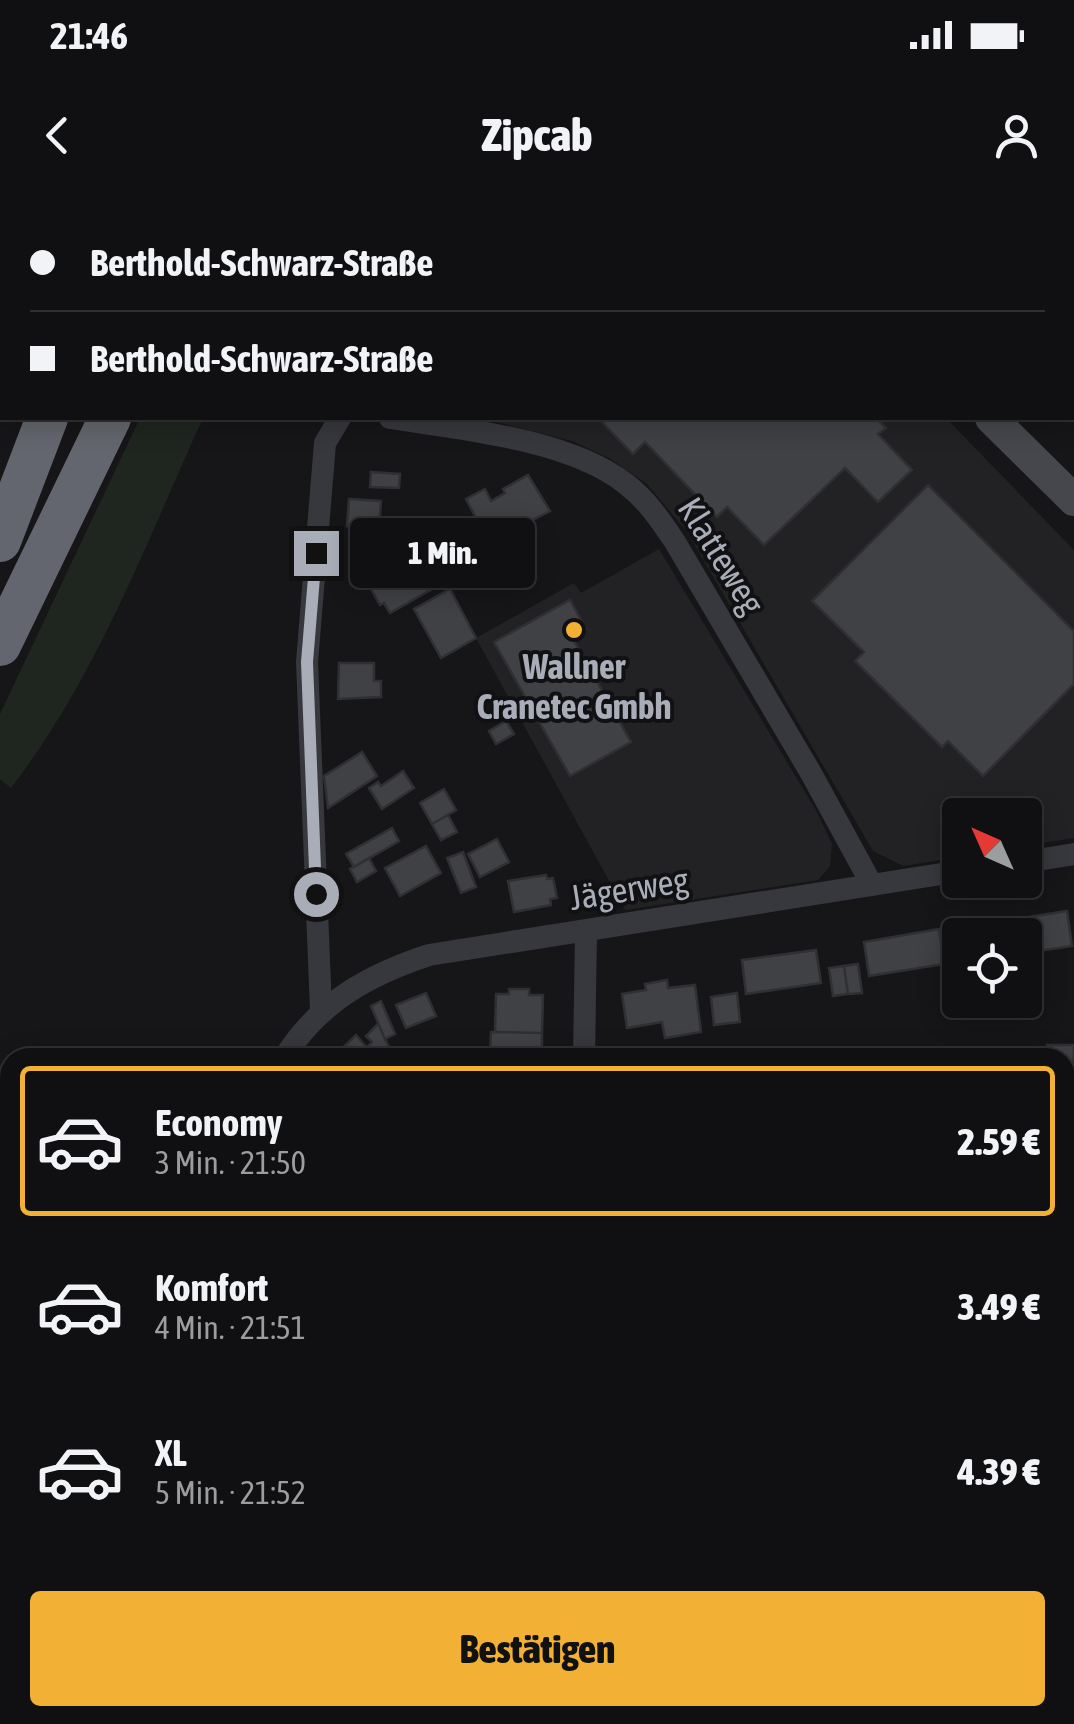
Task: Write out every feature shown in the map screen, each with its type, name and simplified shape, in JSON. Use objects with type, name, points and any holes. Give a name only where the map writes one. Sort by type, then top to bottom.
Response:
[{"type":"highway","points":[[0,541],[46,420]]},
{"type":"highway","points":[[0,645],[109,420]]},
{"type":"main road","points":[[993,420],[1074,500]]},
{"type":"street","points":[[321,1010],[307,662],[324,443],[339,420]]},
{"type":"street","name":"Klatteweg","points":[[401,420],[564,451],[625,483],[652,508],[676,542],[872,885]]},
{"type":"street","points":[[1042,859],[1074,854]]},
{"type":"street","name":"Jägerweg","points":[[292,1048],[321,1010],[358,984],[429,955],[942,875]]},
{"type":"street","points":[[584,1048],[586,932]]},
{"type":"shaded area","points":[[139,420],[202,420],[94,656],[41,746],[11,788],[0,779],[0,714]]},
{"type":"shaded area","points":[[488,420],[948,420],[1074,550],[1074,838],[1042,843],[1042,798],[942,798],[942,860],[903,866],[873,851],[687,532],[647,484],[609,458],[572,441]]},
{"type":"shaded area","points":[[659,549],[817,812],[832,844],[830,866],[818,880],[625,910],[476,638],[574,583],[581,593]]},
{"type":"building","points":[[600,420],[878,420],[886,428],[878,434],[912,470],[878,502],[845,468],[764,545],[727,507],[717,517],[645,442],[633,454]]},
{"type":"building","points":[[371,472],[400,474],[399,488],[370,487]]},
{"type":"building","points":[[528,475],[550,511],[489,543],[466,499],[485,489],[491,501]]},
{"type":"building","points":[[928,485],[1074,631],[1074,684],[983,776],[948,741],[942,747],[855,661],[864,652],[812,601]]},
{"type":"building","points":[[349,499],[381,501],[379,528],[347,526]]},
{"type":"building","points":[[409,548],[432,589],[390,613],[384,603],[380,605],[359,567],[379,556],[382,562]]},
{"type":"building","points":[[450,589],[476,638],[441,658],[414,609]]},
{"type":"building","points":[[570,600],[586,629],[572,637],[631,742],[570,776],[494,642]]},
{"type":"building","points":[[339,663],[374,663],[374,681],[381,681],[381,697],[338,699]]},
{"type":"building","points":[[506,721],[514,734],[496,744],[489,731]]},
{"type":"building","points":[[362,752],[377,776],[328,808],[324,776]]},
{"type":"building","points":[[403,771],[414,788],[382,809],[369,788],[378,782],[381,786]]},
{"type":"building","points":[[444,789],[456,810],[432,824],[420,803]]},
{"type":"building","points":[[448,815],[457,832],[441,840],[432,824]]},
{"type":"building","points":[[392,828],[399,841],[354,867],[346,854]]},
{"type":"building","points":[[497,839],[509,862],[480,877],[468,854]]},
{"type":"building","points":[[426,846],[441,873],[400,896],[385,868]]},
{"type":"building","points":[[463,852],[476,887],[461,893],[447,858]]},
{"type":"building","points":[[369,858],[376,871],[357,882],[350,869]]},
{"type":"building","points":[[546,875],[547,879],[553,878],[557,898],[550,899],[551,905],[514,912],[508,881]]},
{"type":"building","points":[[1067,911],[1072,946],[1042,950],[1042,918],[1023,918]]},
{"type":"building","points":[[939,929],[942,964],[869,976],[864,942]]},
{"type":"building","points":[[816,950],[821,983],[746,994],[742,960]]},
{"type":"building","points":[[858,964],[862,993],[848,994],[844,966]]},
{"type":"building","points":[[844,966],[848,994],[833,996],[829,968]]},
{"type":"building","points":[[667,980],[668,988],[695,985],[701,1032],[665,1038],[662,1022],[627,1028],[622,994],[646,990],[645,984]]},
{"type":"building","points":[[509,989],[529,989],[529,995],[543,995],[542,1033],[495,1032],[496,994],[509,994]]},
{"type":"building","points":[[426,993],[436,1016],[406,1028],[396,1005]]},
{"type":"building","points":[[737,993],[740,1022],[714,1025],[711,997]]},
{"type":"building","points":[[381,1001],[395,1034],[385,1039],[371,1006]]},
{"type":"building","points":[[378,1024],[390,1048],[368,1048],[372,1042],[366,1036]]},
{"type":"building","points":[[491,1032],[542,1033],[542,1048],[490,1048]]},
{"type":"building","points":[[356,1035],[367,1048],[342,1048]]},
{"type":"building","points":[[1047,1045],[1074,1045],[1074,1048]]},
{"type":"place","name":"Wallner Cranetec Gmbh","points":[[574,630]]},
{"type":"route","points":[[316,553],[307,662],[316,894]]}]
